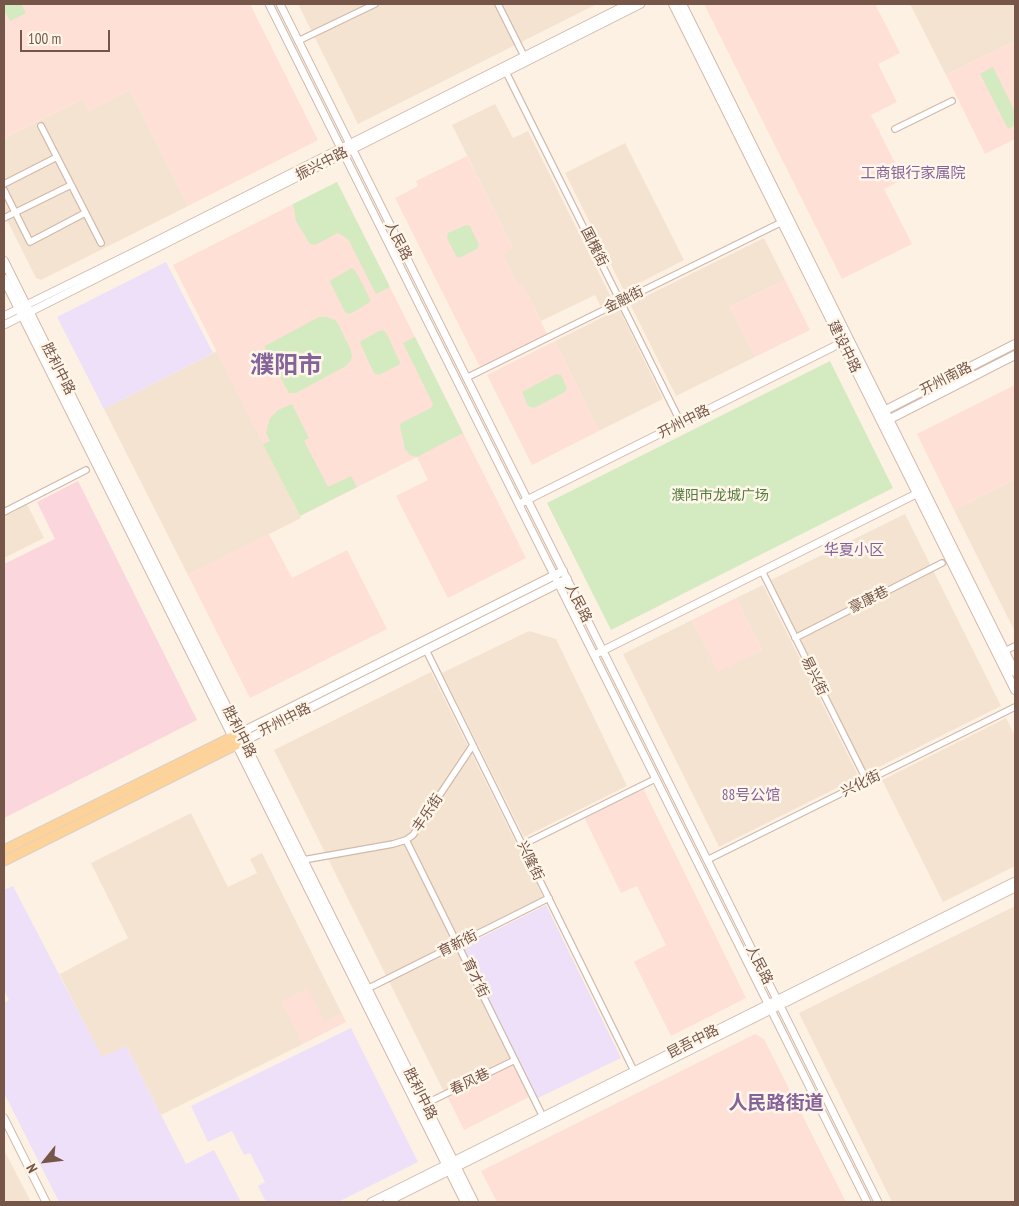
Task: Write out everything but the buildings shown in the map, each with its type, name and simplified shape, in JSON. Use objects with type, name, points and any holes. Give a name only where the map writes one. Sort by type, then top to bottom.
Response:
[{"type":"main road","name":"建设中路","points":[[673,4],[782,222],[846,341]]},
{"type":"main road","name":"建设中路","points":[[682,4],[881,412],[1015,672]]},
{"type":"main road","name":"胜利中路","points":[[4,262],[24,310],[451,1166],[474,1202]]},
{"type":"main road","name":"胜利中路","points":[[4,279],[24,310]]},
{"type":"main road","name":"开州南路","points":[[881,412],[1015,344]]},
{"type":"main road","name":"开州南路","points":[[886,421],[1015,355]]},
{"type":"main road","name":"建设中路","points":[[921,491],[1015,690]]},
{"type":"main road","name":"开州中路","points":[[4,861],[563,571]]},
{"type":"main road","name":"开州中路","points":[[4,850],[426,650],[567,579]]},
{"type":"main road","name":"胜利中路","points":[[238,739],[303,860],[425,1104],[465,1202]]},
{"type":"street","name":"人民路","points":[[269,4],[866,1202]]},
{"type":"street","name":"人民路","points":[[280,4],[878,1202]]},
{"type":"street","points":[[298,41],[375,4]]},
{"type":"street","points":[[498,4],[524,56]]},
{"type":"street","name":"振兴中路","points":[[4,316],[24,310],[628,4]]},
{"type":"street","name":"振兴中路","points":[[350,146],[506,72],[641,4]]},
{"type":"street","name":"国槐街","points":[[506,72],[681,423]]},
{"type":"street","points":[[895,129],[952,101]]},
{"type":"street","points":[[41,126],[100,243]]},
{"type":"street","points":[[4,184],[57,157]]},
{"type":"street","points":[[4,218],[71,184]]},
{"type":"street","points":[[4,190],[30,242],[85,213]]},
{"type":"street","name":"金融街","points":[[466,378],[782,222]]},
{"type":"street","name":"振兴中路","points":[[4,325],[24,310]]},
{"type":"street","name":"开州中路","points":[[518,505],[846,341]]},
{"type":"street","points":[[4,512],[86,470]]},
{"type":"street","points":[[594,655],[921,491]]},
{"type":"street","name":"豪康巷","points":[[795,638],[942,564]]},
{"type":"street","name":"易兴街","points":[[762,571],[867,781]]},
{"type":"street","points":[[1005,651],[1015,646]]},
{"type":"street","name":"兴隆街","points":[[426,650],[634,1072]]},
{"type":"street","name":"兴化街","points":[[707,860],[1015,707]]},
{"type":"street","name":"丰乐街","points":[[303,860],[406,840],[413,835],[473,745]]},
{"type":"street","points":[[522,845],[655,779]]},
{"type":"street","name":"育才街","points":[[406,840],[543,1117]]},
{"type":"street","name":"昆吾中路","points":[[371,1202],[451,1166],[769,1008],[1015,881]]},
{"type":"street","name":"昆吾中路","points":[[778,1003],[1015,888]]},
{"type":"street","name":"育新街","points":[[367,989],[549,898]]},
{"type":"street","name":"昆吾中路","points":[[387,1202],[543,1117],[769,1008]]},
{"type":"street","name":"春风巷","points":[[425,1104],[515,1060]]},
{"type":"street","points":[[4,1118],[46,1202]]},
{"type":"shaded area","points":[[4,4],[250,4],[318,140],[188,206],[130,90],[89,111],[83,99],[4,138]]},
{"type":"shaded area","points":[[298,4],[597,4],[358,124]]},
{"type":"shaded area","points":[[704,4],[875,4],[900,53],[878,64],[897,102],[871,115],[903,179],[884,189],[912,244],[842,279]]},
{"type":"shaded area","points":[[910,4],[1015,4],[1015,41],[946,75]]},
{"type":"shaded area","points":[[1015,41],[1015,139],[985,154],[946,75]]},
{"type":"shaded area","points":[[130,90],[188,206],[41,280],[36,278],[4,214],[4,138],[83,99],[89,111]]},
{"type":"shaded area","points":[[495,104],[513,138],[528,131],[613,301],[601,307],[595,295],[541,321],[522,284],[518,285],[502,253],[513,248],[452,125]]},
{"type":"shaded area","points":[[625,143],[684,260],[624,291],[565,173]]},
{"type":"shaded area","points":[[467,156],[513,248],[503,254],[518,285],[522,283],[547,334],[480,367],[395,198],[418,186],[416,181]]},
{"type":"shaded area","points":[[337,182],[526,558],[448,598],[396,496],[428,480],[417,457],[300,516],[173,265]]},
{"type":"shaded area","points":[[764,238],[785,280],[730,307],[755,357],[676,396],[630,304]]},
{"type":"shaded area","points":[[166,262],[213,353],[104,409],[57,317]]},
{"type":"shaded area","points":[[785,280],[810,330],[755,357],[730,307]]},
{"type":"shaded area","points":[[619,309],[663,399],[599,431],[555,341]]},
{"type":"shaded area","points":[[555,341],[599,431],[532,465],[487,375]]},
{"type":"shaded area","points":[[217,351],[301,518],[188,575],[104,409]]},
{"type":"shaded area","points":[[1015,385],[1015,479],[954,510],[917,434]]},
{"type":"shaded area","points":[[1015,479],[1015,632],[954,510]]},
{"type":"shaded area","points":[[78,481],[197,720],[4,818],[4,564],[55,539],[37,502]]},
{"type":"shaded area","points":[[4,502],[10,514],[27,504],[44,538],[4,558]]},
{"type":"shaded area","points":[[905,514],[1001,706],[867,773],[771,580]]},
{"type":"shaded area","points":[[269,534],[292,578],[347,550],[387,629],[250,698],[188,575]]},
{"type":"shaded area","points":[[763,585],[859,777],[719,847],[623,654],[692,620],[718,671],[762,650],[736,598]]},
{"type":"shaded area","points":[[736,598],[762,650],[718,672],[692,620]]},
{"type":"shaded area","points":[[529,631],[556,639],[627,786],[524,837],[442,673]]},
{"type":"shaded area","points":[[431,672],[543,897],[454,941],[512,1059],[444,1092],[274,750]]},
{"type":"shaded area","points":[[1006,718],[1015,736],[1015,866],[943,902],[882,780]]},
{"type":"shaded area","points":[[643,788],[746,998],[671,1036],[634,962],[666,945],[637,886],[621,893],[584,817]]},
{"type":"shaded area","points":[[191,813],[228,887],[257,873],[250,859],[262,853],[342,1014],[325,1022],[282,1001],[303,1044],[161,1115],[126,1046],[102,1058],[60,975],[58,975],[128,938],[91,863]]},
{"type":"shaded area","points":[[13,886],[102,1057],[126,1046],[186,1164],[214,1150],[241,1202],[59,1202],[4,1093],[4,1003],[9,1000],[4,990],[4,890]]},
{"type":"shaded area","points":[[546,905],[621,1058],[536,1099],[462,947]]},
{"type":"shaded area","points":[[1015,906],[1015,1202],[892,1202],[799,1013]]},
{"type":"shaded area","points":[[308,988],[325,1022],[342,1014],[346,1022],[303,1044],[281,1001]]},
{"type":"shaded area","points":[[351,1028],[418,1162],[338,1202],[266,1202],[258,1186],[265,1182],[250,1153],[244,1155],[232,1131],[208,1142],[191,1106]]},
{"type":"shaded area","points":[[755,1034],[764,1039],[846,1202],[497,1202],[481,1171]]},
{"type":"shaded area","points":[[513,1064],[529,1097],[464,1130],[447,1096]]},
{"type":"shaded area","points":[[4,1150],[31,1202],[4,1202]]},
{"type":"green space","points":[[4,4],[21,4],[26,13],[10,21],[4,10]]},
{"type":"green space","points":[[993,67],[1015,112],[1015,125],[1008,129],[980,74]]},
{"type":"green space","points":[[337,182],[390,287],[376,294],[348,239],[338,233],[315,245],[310,244],[296,221],[293,204]]},
{"type":"green space","points":[[466,225],[470,226],[479,245],[477,249],[459,258],[456,256],[447,238],[448,233]]},
{"type":"green space","points":[[352,268],[355,270],[370,302],[347,314],[330,282]]},
{"type":"green space","points":[[319,317],[326,317],[337,322],[350,348],[351,360],[346,366],[296,393],[289,393],[265,346]]},
{"type":"green space","points":[[381,330],[386,332],[400,363],[379,375],[374,373],[360,343]]},
{"type":"green space","points":[[415,337],[463,433],[417,457],[410,455],[405,449],[400,426],[401,423],[431,408],[433,404],[403,343]]},
{"type":"green space","name":"濮阳市龙城广场","points":[[830,361],[893,488],[611,630],[547,503]]},
{"type":"green space","points":[[556,374],[561,375],[567,388],[565,392],[534,408],[528,406],[522,392]]},
{"type":"green space","points":[[292,404],[309,438],[304,441],[328,487],[351,476],[357,487],[300,516],[263,444],[270,441],[266,433],[270,418],[278,410]]},
{"type":"district","name":"工商银行家属院","points":[[913,174]]},
{"type":"district","name":"濮阳市","points":[[286,366]]},
{"type":"district","name":"华夏小区","points":[[854,551]]},
{"type":"district","name":"88号公馆","points":[[751,796]]},
{"type":"district","name":"人民路街道","points":[[776,1104]]}]
